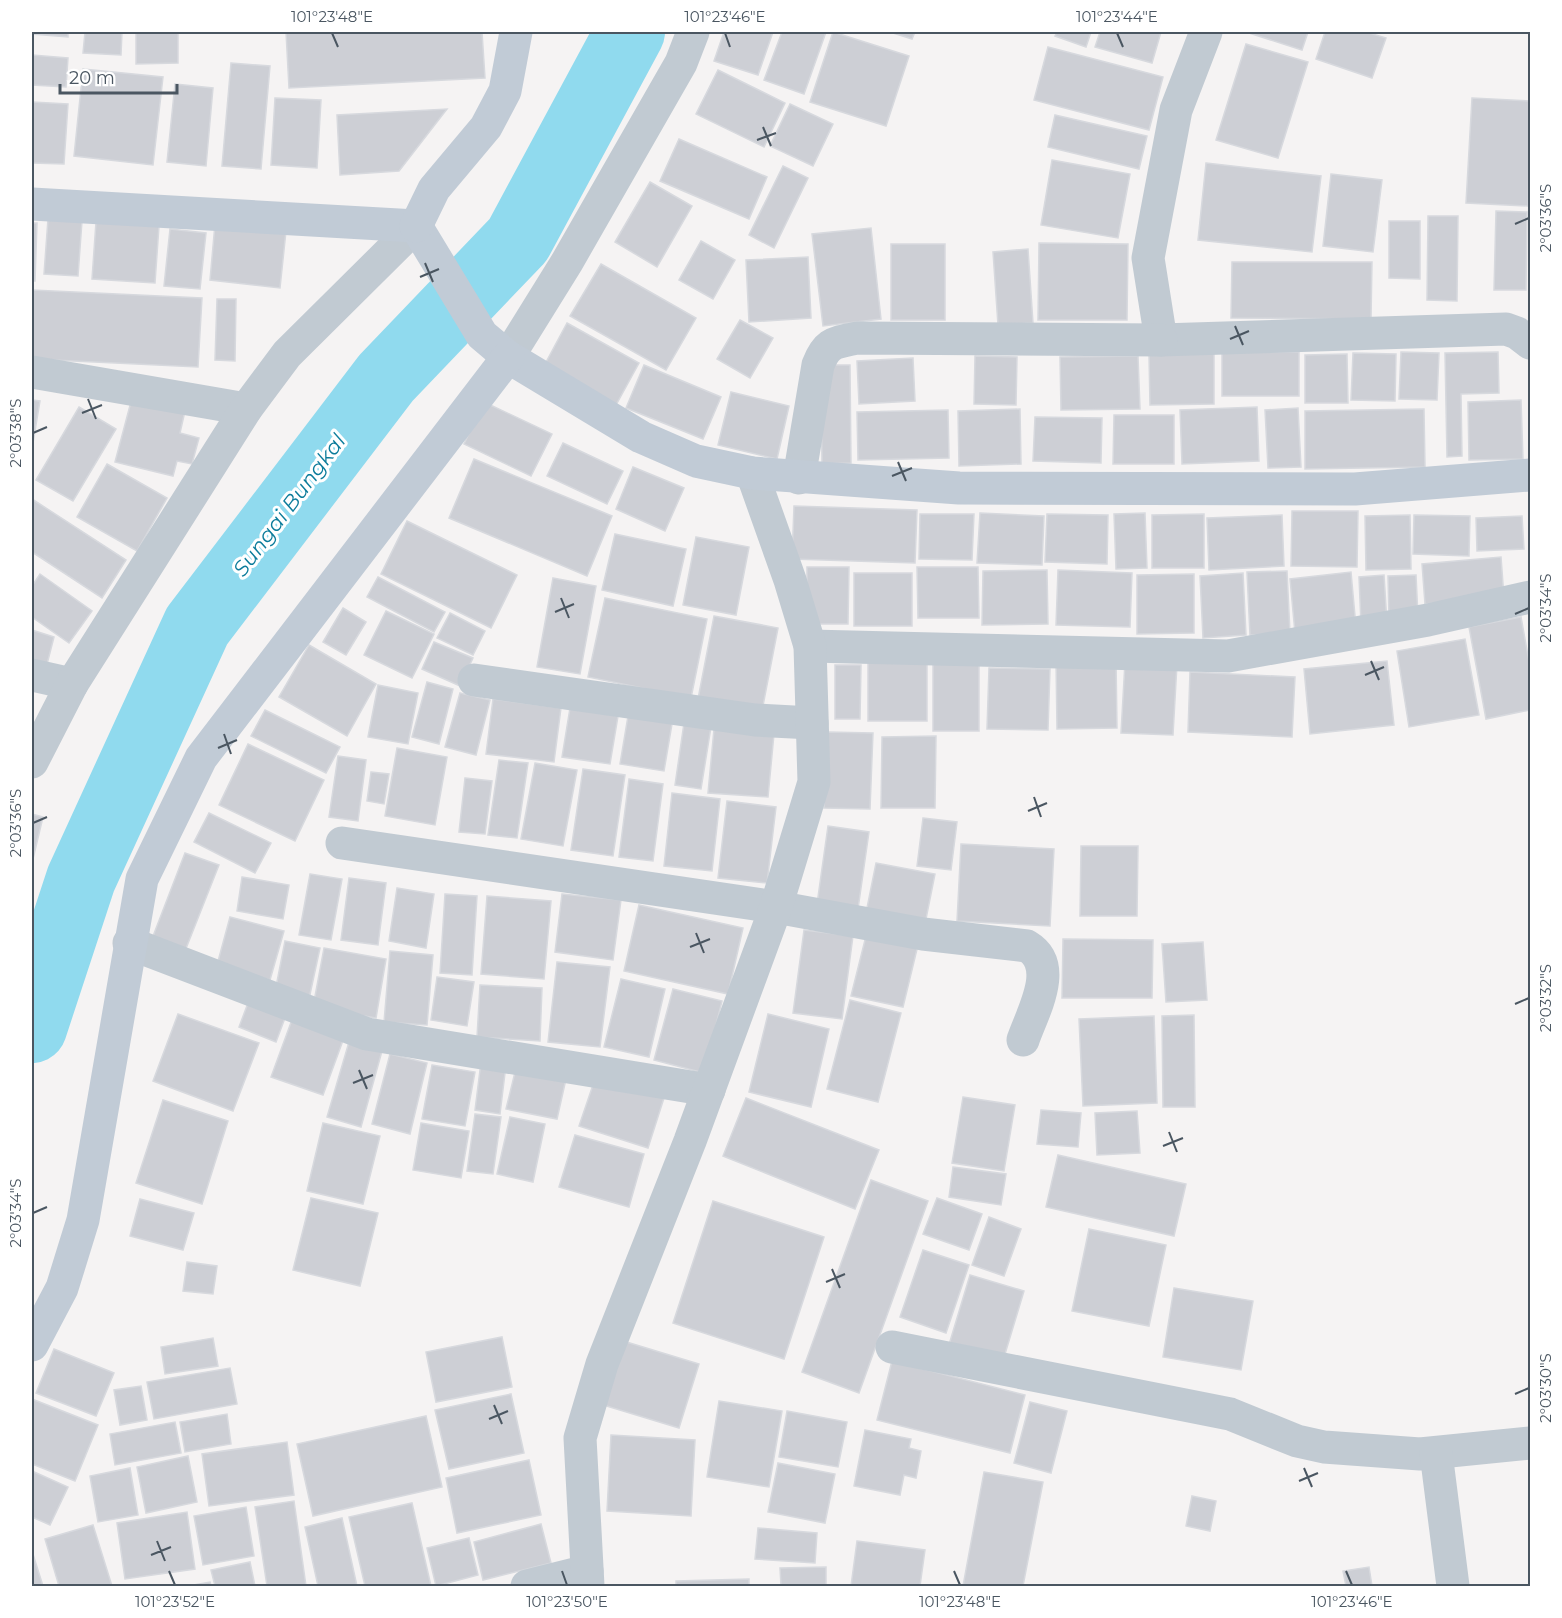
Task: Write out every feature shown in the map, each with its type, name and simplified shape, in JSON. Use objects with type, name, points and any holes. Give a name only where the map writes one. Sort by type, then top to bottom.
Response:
[{"type":"main road","points":[[416,226],[434,189],[486,127],[505,91],[516,32]]},
{"type":"main road","points":[[32,204],[416,226]]},
{"type":"main road","points":[[416,226],[482,334],[508,357],[641,437],[696,461],[752,473],[800,478],[959,488],[1355,489],[1530,476]]},
{"type":"main road","points":[[32,1344],[62,1288],[82,1220],[142,879],[201,758],[508,357]]},
{"type":"street","points":[[508,357],[567,262],[681,63],[693,32]]},
{"type":"street","points":[[1161,340],[1148,258],[1176,110],[1206,32]]},
{"type":"street","points":[[32,762],[72,684],[246,409],[287,354],[416,226]]},
{"type":"street","points":[[800,478],[818,365],[823,352],[831,344],[857,338],[1161,340],[1506,329],[1517,333],[1530,343]]},
{"type":"street","points":[[32,372],[246,409]]},
{"type":"street","points":[[527,1587],[588,1579],[580,1438],[602,1364],[709,1090],[776,907],[814,782],[810,646],[790,580],[752,473]]},
{"type":"street","points":[[810,646],[1228,656],[1428,621],[1530,597]]},
{"type":"street","points":[[32,675],[72,684]]},
{"type":"street","points":[[474,680],[755,720],[812,723]]},
{"type":"street","points":[[342,843],[776,907],[923,934],[1027,946],[1036,952],[1042,961],[1044,974],[1023,1040]]},
{"type":"street","points":[[129,943],[367,1034],[709,1090]]},
{"type":"street","points":[[892,1347],[1230,1414],[1297,1441],[1324,1447],[1420,1454],[1530,1443]]},
{"type":"street","points":[[1436,1453],[1453,1587]]},
{"type":"building","points":[[32,32],[68,32],[68,37],[32,34]]},
{"type":"building","points":[[85,32],[122,32],[121,55],[83,53]]},
{"type":"building","points":[[136,32],[178,32],[178,63],[136,64]]},
{"type":"building","points":[[286,32],[482,32],[485,78],[289,88]]},
{"type":"building","points":[[724,32],[773,32],[758,75],[714,61]]},
{"type":"building","points":[[782,32],[826,32],[804,94],[764,80]]},
{"type":"building","points":[[833,32],[909,56],[886,126],[810,102]]},
{"type":"building","points":[[890,32],[915,32],[912,39]]},
{"type":"building","points":[[1057,32],[1091,32],[1086,47],[1055,36]]},
{"type":"building","points":[[1100,32],[1161,32],[1152,63],[1095,47]]},
{"type":"building","points":[[1246,32],[1308,32],[1302,50]]},
{"type":"building","points":[[1325,32],[1366,32],[1386,38],[1372,78],[1316,59]]},
{"type":"building","points":[[1246,44],[1308,62],[1278,158],[1216,140]]},
{"type":"building","points":[[1048,47],[1163,77],[1149,130],[1034,100]]},
{"type":"building","points":[[32,55],[68,58],[66,87],[32,85]]},
{"type":"building","points":[[231,63],[270,66],[261,169],[222,166]]},
{"type":"building","points":[[83,69],[163,77],[153,165],[74,156]]},
{"type":"building","points":[[718,70],[785,103],[764,147],[696,114]]},
{"type":"building","points":[[175,84],[213,88],[206,166],[167,162]]},
{"type":"building","points":[[275,98],[321,100],[317,168],[271,165]]},
{"type":"building","points":[[1472,98],[1530,101],[1528,206],[1466,203]]},
{"type":"building","points":[[32,102],[68,104],[64,164],[32,163]]},
{"type":"building","points":[[790,104],[833,124],[813,166],[770,146]]},
{"type":"building","points":[[447,109],[399,171],[340,175],[337,115]]},
{"type":"building","points":[[1055,115],[1147,136],[1139,169],[1048,147]]},
{"type":"building","points":[[679,139],[767,177],[749,219],[660,181]]},
{"type":"building","points":[[1052,160],[1130,174],[1118,238],[1041,225]]},
{"type":"building","points":[[1206,163],[1321,176],[1312,252],[1198,240]]},
{"type":"building","points":[[783,166],[808,178],[774,248],[749,235]]},
{"type":"building","points":[[1331,174],[1382,180],[1373,252],[1323,246]]},
{"type":"building","points":[[650,182],[692,206],[657,267],[615,242]]},
{"type":"building","points":[[1496,211],[1527,212],[1526,290],[1494,290]]},
{"type":"building","points":[[1428,216],[1458,216],[1457,301],[1427,300]]},
{"type":"building","points":[[48,219],[82,221],[78,276],[44,274]]},
{"type":"building","points":[[1389,221],[1420,221],[1420,279],[1389,278]]},
{"type":"building","points":[[96,222],[159,226],[155,283],[92,279]]},
{"type":"building","points":[[32,223],[37,223],[35,281],[32,281]]},
{"type":"building","points":[[215,224],[286,231],[280,288],[210,280]]},
{"type":"building","points":[[871,228],[881,319],[823,326],[812,234]]},
{"type":"building","points":[[170,229],[206,233],[200,289],[164,286]]},
{"type":"building","points":[[701,241],[735,260],[713,299],[679,280]]},
{"type":"building","points":[[1039,243],[1128,244],[1127,320],[1038,320]]},
{"type":"building","points":[[891,244],[945,244],[945,320],[891,320]]},
{"type":"building","points":[[1028,249],[1033,323],[998,325],[993,252]]},
{"type":"building","points":[[808,257],[811,318],[749,322],[746,260]]},
{"type":"building","points":[[1232,262],[1372,262],[1371,319],[1231,318]]},
{"type":"building","points":[[601,264],[696,318],[666,370],[570,316]]},
{"type":"building","points":[[32,290],[202,298],[198,367],[32,359]]},
{"type":"building","points":[[217,299],[236,299],[235,361],[215,360]]},
{"type":"building","points":[[740,320],[773,338],[750,378],[717,359]]},
{"type":"building","points":[[567,323],[639,363],[616,405],[544,366]]},
{"type":"building","points":[[1222,352],[1299,352],[1299,396],[1222,396]]},
{"type":"building","points":[[1401,352],[1439,353],[1437,400],[1399,399]]},
{"type":"building","points":[[1498,352],[1499,393],[1461,394],[1462,456],[1447,457],[1445,353]]},
{"type":"building","points":[[1214,353],[1214,404],[1150,405],[1149,355]]},
{"type":"building","points":[[1353,353],[1396,354],[1395,401],[1351,400]]},
{"type":"building","points":[[1347,354],[1348,403],[1305,403],[1305,355]]},
{"type":"building","points":[[975,356],[1017,357],[1016,405],[974,404]]},
{"type":"building","points":[[1138,356],[1140,409],[1061,410],[1060,357]]},
{"type":"building","points":[[913,358],[915,401],[859,404],[857,361]]},
{"type":"building","points":[[644,365],[721,397],[703,439],[626,408]]},
{"type":"building","points":[[821,365],[850,365],[851,463],[822,464]]},
{"type":"building","points":[[731,392],[789,406],[777,459],[718,445]]},
{"type":"building","points":[[132,398],[185,411],[180,433],[199,438],[192,464],[177,461],[173,476],[115,462]]},
{"type":"building","points":[[32,400],[40,401],[32,449]]},
{"type":"building","points":[[1521,400],[1523,459],[1469,460],[1468,402]]},
{"type":"building","points":[[484,402],[552,434],[531,476],[464,444]]},
{"type":"building","points":[[79,407],[116,429],[73,501],[36,480]]},
{"type":"building","points":[[1257,407],[1259,461],[1182,464],[1180,410]]},
{"type":"building","points":[[1298,408],[1301,467],[1268,468],[1265,410]]},
{"type":"building","points":[[1020,409],[1021,464],[959,466],[958,411]]},
{"type":"building","points":[[1424,409],[1425,467],[1305,469],[1305,411]]},
{"type":"building","points":[[948,410],[949,458],[858,460],[857,412]]},
{"type":"building","points":[[1114,415],[1174,415],[1174,464],[1113,464]]},
{"type":"building","points":[[1035,417],[1102,418],[1101,463],[1033,461]]},
{"type":"building","points":[[563,443],[623,471],[607,504],[547,476]]},
{"type":"building","points":[[474,459],[612,516],[587,576],[449,518]]},
{"type":"building","points":[[107,464],[167,498],[137,551],[77,517]]},
{"type":"building","points":[[633,467],[684,488],[665,531],[616,509]]},
{"type":"building","points":[[32,499],[126,560],[102,598],[32,552]]},
{"type":"building","points":[[794,506],[917,510],[915,563],[792,559]]},
{"type":"building","points":[[1292,511],[1358,511],[1357,567],[1291,566]]},
{"type":"building","points":[[980,513],[1044,516],[1042,565],[977,563]]},
{"type":"building","points":[[1145,513],[1147,568],[1116,569],[1114,514]]},
{"type":"building","points":[[920,514],[974,514],[972,560],[919,559]]},
{"type":"building","points":[[1047,514],[1108,515],[1107,564],[1045,562]]},
{"type":"building","points":[[1204,514],[1204,568],[1152,568],[1152,515]]},
{"type":"building","points":[[1282,515],[1284,566],[1209,570],[1207,518]]},
{"type":"building","points":[[1410,515],[1411,569],[1366,570],[1365,516]]},
{"type":"building","points":[[1414,515],[1470,516],[1469,556],[1413,554]]},
{"type":"building","points":[[1522,516],[1524,549],[1477,551],[1476,518]]},
{"type":"building","points":[[407,521],[517,575],[491,628],[381,574]]},
{"type":"building","points":[[615,534],[686,549],[673,606],[602,590]]},
{"type":"building","points":[[696,537],[749,547],[736,615],[683,605]]},
{"type":"building","points":[[1501,557],[1504,597],[1425,604],[1422,564]]},
{"type":"building","points":[[807,567],[849,567],[848,624],[807,624]]},
{"type":"building","points":[[917,567],[978,567],[979,618],[918,618]]},
{"type":"building","points":[[1047,570],[1048,624],[982,625],[983,571]]},
{"type":"building","points":[[1058,570],[1132,573],[1130,627],[1056,625]]},
{"type":"building","points":[[1287,571],[1290,633],[1250,635],[1247,572]]},
{"type":"building","points":[[1351,572],[1356,627],[1295,633],[1290,579]]},
{"type":"building","points":[[854,573],[912,573],[912,626],[854,626]]},
{"type":"building","points":[[1243,573],[1246,635],[1203,638],[1200,576]]},
{"type":"building","points":[[40,574],[92,611],[69,643],[32,617],[32,586]]},
{"type":"building","points":[[1194,574],[1194,633],[1137,634],[1137,575]]},
{"type":"building","points":[[1384,575],[1387,623],[1361,624],[1359,577]]},
{"type":"building","points":[[1416,575],[1418,617],[1389,618],[1388,576]]},
{"type":"building","points":[[378,577],[445,612],[434,632],[367,597]]},
{"type":"building","points":[[553,578],[596,586],[580,674],[537,667]]},
{"type":"building","points":[[605,598],[707,619],[691,698],[588,677]]},
{"type":"building","points":[[343,608],[366,622],[346,655],[323,642]]},
{"type":"building","points":[[386,611],[434,634],[412,678],[364,655]]},
{"type":"building","points":[[450,613],[485,631],[473,655],[437,638]]},
{"type":"building","points":[[714,616],[778,628],[762,711],[698,699]]},
{"type":"building","points":[[1521,617],[1530,667],[1530,710],[1486,719],[1469,627]]},
{"type":"building","points":[[32,630],[54,637],[45,672],[32,668]]},
{"type":"building","points":[[1465,639],[1479,715],[1409,727],[1397,651]]},
{"type":"building","points":[[434,642],[473,658],[460,686],[422,669]]},
{"type":"building","points":[[309,645],[376,684],[347,736],[279,697]]},
{"type":"building","points":[[933,656],[979,657],[979,731],[933,731]]},
{"type":"building","points":[[868,657],[927,657],[927,721],[868,721]]},
{"type":"building","points":[[1116,659],[1117,728],[1057,729],[1056,660]]},
{"type":"building","points":[[1387,661],[1394,725],[1310,734],[1304,669]]},
{"type":"building","points":[[1125,662],[1177,664],[1173,735],[1121,733]]},
{"type":"building","points":[[835,665],[861,665],[860,719],[835,719]]},
{"type":"building","points":[[989,668],[1050,669],[1048,730],[987,729]]},
{"type":"building","points":[[1190,672],[1295,677],[1292,737],[1188,732]]},
{"type":"building","points":[[427,682],[453,689],[439,744],[412,737]]},
{"type":"building","points":[[378,685],[418,693],[408,744],[368,737]]},
{"type":"building","points":[[460,693],[490,700],[476,755],[445,747]]},
{"type":"building","points":[[493,699],[561,708],[554,762],[486,754]]},
{"type":"building","points":[[570,708],[618,716],[610,764],[562,757]]},
{"type":"building","points":[[265,710],[340,747],[326,773],[251,736]]},
{"type":"building","points":[[629,710],[673,718],[664,771],[620,764]]},
{"type":"building","points":[[684,723],[711,727],[701,789],[675,785]]},
{"type":"building","points":[[714,729],[774,734],[768,797],[708,793]]},
{"type":"building","points":[[827,732],[873,733],[870,809],[824,808]]},
{"type":"building","points":[[936,736],[935,808],[881,808],[882,737]]},
{"type":"building","points":[[248,744],[324,780],[295,841],[219,805]]},
{"type":"building","points":[[397,748],[447,757],[435,825],[385,816]]},
{"type":"building","points":[[338,756],[366,760],[358,821],[329,817]]},
{"type":"building","points":[[499,760],[528,763],[517,838],[488,835]]},
{"type":"building","points":[[535,763],[577,770],[563,846],[521,839]]},
{"type":"building","points":[[583,769],[625,775],[613,856],[571,850]]},
{"type":"building","points":[[371,772],[389,774],[384,804],[367,801]]},
{"type":"building","points":[[465,778],[492,781],[485,834],[459,832]]},
{"type":"building","points":[[629,779],[663,784],[653,861],[619,857]]},
{"type":"building","points":[[672,793],[720,799],[712,871],[664,866]]},
{"type":"building","points":[[727,801],[776,807],[767,883],[718,878]]},
{"type":"building","points":[[209,813],[271,843],[255,873],[194,842]]},
{"type":"building","points":[[32,814],[43,817],[33,859],[32,859]]},
{"type":"building","points":[[923,818],[957,822],[951,870],[917,866]]},
{"type":"building","points":[[828,826],[869,832],[858,909],[817,904]]},
{"type":"building","points":[[961,844],[1054,849],[1050,926],[957,921]]},
{"type":"building","points":[[1081,846],[1138,846],[1137,916],[1080,916]]},
{"type":"building","points":[[185,853],[219,865],[183,956],[150,944]]},
{"type":"building","points":[[876,863],[935,874],[924,929],[865,918]]},
{"type":"building","points":[[310,874],[342,879],[331,940],[299,935]]},
{"type":"building","points":[[242,877],[289,885],[283,919],[237,911]]},
{"type":"building","points":[[349,878],[386,883],[378,945],[341,940]]},
{"type":"building","points":[[397,888],[434,894],[426,948],[389,941]]},
{"type":"building","points":[[445,894],[477,896],[472,975],[440,973]]},
{"type":"building","points":[[562,894],[621,900],[613,960],[555,952]]},
{"type":"building","points":[[487,896],[551,901],[544,979],[481,974]]},
{"type":"building","points":[[639,905],[743,928],[728,994],[624,971]]},
{"type":"building","points":[[230,917],[284,931],[270,980],[217,965]]},
{"type":"building","points":[[804,930],[853,936],[842,1019],[793,1013]]},
{"type":"building","points":[[867,932],[918,945],[903,1007],[851,996]]},
{"type":"building","points":[[1063,939],[1153,940],[1152,998],[1062,998]]},
{"type":"building","points":[[285,941],[320,948],[309,999],[275,992]]},
{"type":"building","points":[[1203,942],[1207,1000],[1166,1002],[1162,944]]},
{"type":"building","points":[[324,948],[386,959],[376,1018],[313,1007]]},
{"type":"building","points":[[390,951],[433,955],[427,1025],[384,1022]]},
{"type":"building","points":[[557,962],[610,967],[600,1047],[548,1042]]},
{"type":"building","points":[[437,977],[474,982],[467,1026],[431,1020]]},
{"type":"building","points":[[621,979],[665,989],[649,1057],[604,1047]]},
{"type":"building","points":[[480,985],[542,988],[540,1041],[477,1037]]},
{"type":"building","points":[[673,989],[722,1001],[704,1073],[654,1060]]},
{"type":"building","points":[[850,1000],[901,1013],[878,1102],[827,1089]]},
{"type":"building","points":[[248,1003],[285,1018],[276,1042],[239,1027]]},
{"type":"building","points":[[178,1014],[259,1043],[233,1111],[153,1081]]},
{"type":"building","points":[[768,1014],[829,1029],[811,1107],[749,1092]]},
{"type":"building","points":[[1194,1015],[1195,1107],[1163,1107],[1162,1016]]},
{"type":"building","points":[[1154,1016],[1157,1103],[1083,1106],[1079,1019]]},
{"type":"building","points":[[293,1017],[345,1035],[323,1095],[271,1077]]},
{"type":"building","points":[[349,1042],[382,1051],[361,1127],[327,1117]]},
{"type":"building","points":[[390,1054],[427,1063],[410,1134],[372,1124]]},
{"type":"building","points":[[481,1062],[506,1065],[500,1114],[475,1110]]},
{"type":"building","points":[[432,1065],[475,1072],[465,1126],[422,1119]]},
{"type":"building","points":[[516,1068],[566,1079],[557,1119],[506,1109]]},
{"type":"building","points":[[596,1076],[664,1098],[648,1148],[579,1126]]},
{"type":"building","points":[[963,1097],[1015,1105],[1004,1171],[952,1163]]},
{"type":"building","points":[[746,1098],[879,1150],[855,1209],[723,1156]]},
{"type":"building","points":[[163,1100],[228,1121],[202,1204],[136,1183]]},
{"type":"building","points":[[1041,1110],[1081,1113],[1078,1147],[1037,1144]]},
{"type":"building","points":[[1137,1111],[1140,1153],[1097,1155],[1095,1113]]},
{"type":"building","points":[[475,1114],[501,1117],[493,1174],[467,1171]]},
{"type":"building","points":[[510,1117],[545,1124],[533,1182],[497,1174]]},
{"type":"building","points":[[323,1123],[380,1136],[363,1204],[307,1191]]},
{"type":"building","points":[[421,1123],[469,1131],[461,1178],[413,1170]]},
{"type":"building","points":[[575,1135],[644,1154],[629,1207],[559,1187]]},
{"type":"building","points":[[1058,1155],[1186,1184],[1174,1236],[1046,1207]]},
{"type":"building","points":[[953,1167],[1006,1174],[1001,1205],[949,1197]]},
{"type":"building","points":[[871,1180],[928,1201],[859,1393],[802,1372]]},
{"type":"building","points":[[311,1198],[378,1213],[360,1286],[293,1270]]},
{"type":"building","points":[[937,1198],[982,1214],[969,1250],[923,1234]]},
{"type":"building","points":[[140,1199],[194,1213],[183,1250],[130,1236]]},
{"type":"building","points":[[713,1201],[824,1237],[784,1359],[673,1323]]},
{"type":"building","points":[[989,1217],[1021,1229],[1004,1276],[972,1265]]},
{"type":"building","points":[[1089,1229],[1166,1245],[1149,1326],[1072,1311]]},
{"type":"building","points":[[923,1250],[969,1265],[946,1333],[900,1317]]},
{"type":"building","points":[[187,1262],[217,1266],[213,1294],[183,1291]]},
{"type":"building","points":[[970,1275],[1024,1291],[1002,1364],[948,1348]]},
{"type":"building","points":[[1174,1288],[1253,1301],[1241,1370],[1163,1357]]},
{"type":"building","points":[[502,1337],[512,1387],[436,1402],[426,1352]]},
{"type":"building","points":[[213,1338],[218,1366],[165,1374],[161,1347]]},
{"type":"building","points":[[620,1340],[699,1364],[679,1428],[600,1404]]},
{"type":"building","points":[[54,1349],[114,1373],[96,1416],[36,1393]]},
{"type":"building","points":[[892,1361],[1025,1395],[1010,1453],[877,1420]]},
{"type":"building","points":[[230,1368],[237,1404],[154,1419],[147,1382]]},
{"type":"building","points":[[141,1386],[147,1420],[120,1425],[114,1390]]},
{"type":"building","points":[[511,1394],[524,1453],[449,1469],[435,1410]]},
{"type":"building","points":[[32,1399],[98,1425],[75,1481],[32,1464]]},
{"type":"building","points":[[719,1401],[782,1411],[769,1487],[707,1477]]},
{"type":"building","points":[[1030,1402],[1067,1411],[1051,1473],[1014,1463]]},
{"type":"building","points":[[787,1411],[847,1422],[838,1467],[779,1457]]},
{"type":"building","points":[[227,1414],[231,1444],[185,1452],[180,1422]]},
{"type":"building","points":[[426,1416],[442,1487],[313,1516],[297,1444]]},
{"type":"building","points":[[175,1422],[181,1453],[115,1465],[110,1434]]},
{"type":"building","points":[[865,1430],[911,1439],[909,1448],[921,1451],[916,1478],[904,1475],[900,1495],[854,1486]]},
{"type":"building","points":[[611,1435],[695,1440],[691,1516],[607,1511]]},
{"type":"building","points":[[287,1442],[294,1495],[209,1506],[202,1454]]},
{"type":"building","points":[[188,1456],[197,1502],[146,1513],[137,1467]]},
{"type":"building","points":[[529,1460],[541,1515],[457,1533],[446,1478]]},
{"type":"building","points":[[778,1463],[835,1474],[825,1523],[768,1512]]},
{"type":"building","points":[[130,1468],[138,1515],[98,1522],[90,1476]]},
{"type":"building","points":[[32,1471],[68,1487],[50,1525],[32,1517]]},
{"type":"building","points":[[984,1472],[1043,1482],[1023,1586],[963,1586]]},
{"type":"building","points":[[1192,1496],[1216,1501],[1210,1531],[1186,1526]]},
{"type":"building","points":[[294,1501],[306,1586],[267,1586],[255,1507]]},
{"type":"building","points":[[412,1503],[431,1586],[365,1586],[349,1517]]},
{"type":"building","points":[[246,1507],[254,1556],[203,1565],[194,1516]]},
{"type":"building","points":[[187,1512],[195,1569],[125,1579],[117,1523]]},
{"type":"building","points":[[342,1518],[357,1586],[318,1586],[305,1527]]},
{"type":"building","points":[[541,1524],[551,1563],[483,1580],[474,1542]]},
{"type":"building","points":[[93,1525],[112,1586],[59,1586],[45,1539]]},
{"type":"building","points":[[758,1528],[817,1533],[815,1563],[755,1559]]},
{"type":"building","points":[[469,1538],[478,1575],[436,1586],[427,1548]]},
{"type":"building","points":[[857,1541],[925,1550],[920,1586],[851,1586]]},
{"type":"building","points":[[32,1551],[43,1586],[32,1586]]},
{"type":"building","points":[[250,1562],[255,1586],[215,1586],[211,1570]]},
{"type":"building","points":[[826,1567],[826,1586],[781,1586],[780,1568]]},
{"type":"building","points":[[1369,1567],[1372,1586],[1346,1586],[1343,1571]]},
{"type":"building","points":[[749,1579],[749,1586],[676,1586],[676,1581]]},
{"type":"building","points":[[210,1582],[211,1586],[188,1586]]},
{"type":"waterway","name":"Sungai Bungkal","points":[[32,1028],[81,879],[197,626],[386,378],[518,240],[630,32]]}]
